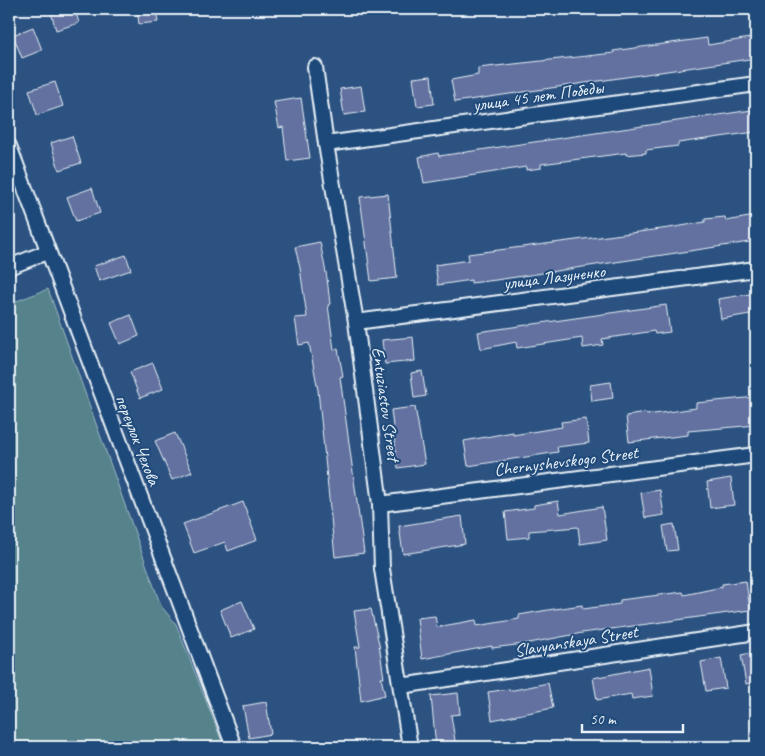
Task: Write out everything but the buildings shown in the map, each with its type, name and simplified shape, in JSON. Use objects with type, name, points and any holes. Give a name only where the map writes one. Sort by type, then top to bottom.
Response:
[{"type":"street","name":"Entuziastov Street","points":[[315,67],[356,322],[380,504],[382,567],[410,747]]},
{"type":"street","name":"улица 45 лет Победы","points":[[326,144],[756,84]]},
{"type":"street","name":"переулок Чехова","points":[[9,146],[234,747]]},
{"type":"street","points":[[9,267],[48,252]]},
{"type":"street","name":"улица Лазуненко","points":[[356,322],[756,269]]},
{"type":"street","name":"Chernyshevskogo Street","points":[[380,504],[756,455]]},
{"type":"street","name":"Slavyanskaya Street","points":[[401,686],[756,632]]},
{"type":"green space","points":[[48,289],[161,606],[176,624],[224,747],[9,747],[9,304]]}]
